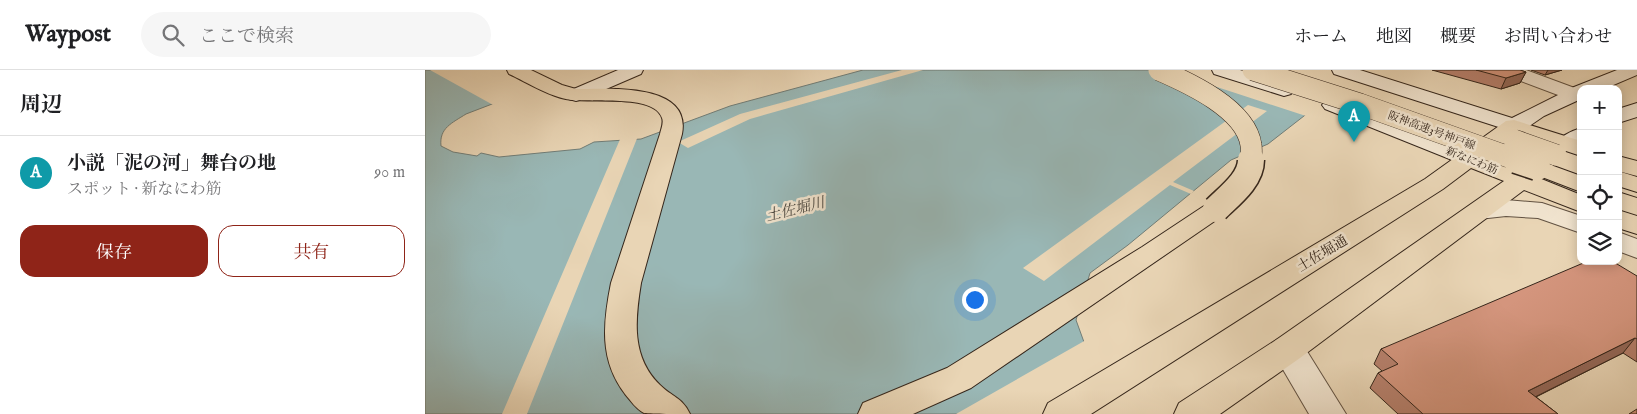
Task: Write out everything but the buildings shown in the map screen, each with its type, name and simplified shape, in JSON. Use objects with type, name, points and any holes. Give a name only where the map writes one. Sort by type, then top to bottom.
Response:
[{"type":"main road","points":[[516,70],[555,89],[576,95],[656,100],[669,111],[673,120],[671,134],[633,259],[623,296],[618,330],[624,359],[634,384],[663,409],[672,414]]},
{"type":"main road","points":[[876,414],[959,378],[1153,253],[1229,198],[1240,186],[1251,162],[1252,148],[1242,123],[1217,100],[1159,70]]},
{"type":"main road","name":"阪神高速3号神戸線","points":[[1253,70],[1361,104],[1577,184]]},
{"type":"main road","name":"阪神高速3号神戸線","points":[[1304,70],[1577,163]]},
{"type":"main road","points":[[1514,126],[1576,143]]},
{"type":"main road","name":"土佐堀通","points":[[1061,414],[1434,184],[1514,126]]},
{"type":"main road","points":[[1192,414],[1287,349],[1576,143]]},
{"type":"main road","name":"新なにわ筋","points":[[1470,159],[1577,202]]},
{"type":"main road","points":[[1622,164],[1637,169]]},
{"type":"main road","points":[[1622,179],[1637,185]]},
{"type":"main road","points":[[1622,201],[1637,207]]},
{"type":"main road","points":[[1622,220],[1637,226]]},
{"type":"street","points":[[576,95],[634,70]]},
{"type":"street","name":"新なにわ筋","points":[[1221,70],[1352,111],[1470,159]]},
{"type":"street","points":[[1341,70],[1385,82],[1514,126]]},
{"type":"street","points":[[1509,70],[1577,90]]},
{"type":"street","name":"土佐堀通","points":[[1595,85],[1634,70]]},
{"type":"street","name":"土佐堀通","points":[[1514,126],[1577,93]]},
{"type":"street","points":[[1622,115],[1637,109]]},
{"type":"street","points":[[1479,211],[1506,208],[1542,211],[1577,224]]},
{"type":"street","points":[[1622,243],[1637,249]]},
{"type":"street","points":[[1287,349],[1327,414]]},
{"type":"water","name":"土佐堀川","points":[[425,70],[581,70],[466,114],[444,130],[441,146],[453,152],[477,156],[481,153],[499,157],[580,149],[594,142],[641,139],[730,106],[863,70],[1363,70],[1268,144],[1231,160],[1128,245],[1090,273],[1076,320],[1110,414],[425,414]]},
{"type":"pier","points":[[430,70],[583,70],[495,106]]},
{"type":"pier","points":[[902,70],[923,70],[750,119],[688,148],[678,142],[740,114]]},
{"type":"pier","points":[[1165,70],[1365,70],[1306,116]]},
{"type":"pier","points":[[1248,105],[1267,111],[1173,182],[1194,191],[1191,194],[1170,185],[1044,281],[1023,268]]},
{"type":"pier","points":[[638,136],[527,414],[502,414],[621,137]]},
{"type":"pier","points":[[1086,340],[1112,414],[956,414]]},
{"type":"place","name":"小説「泥の河」舞台の地","points":[[1354,142]]}]
